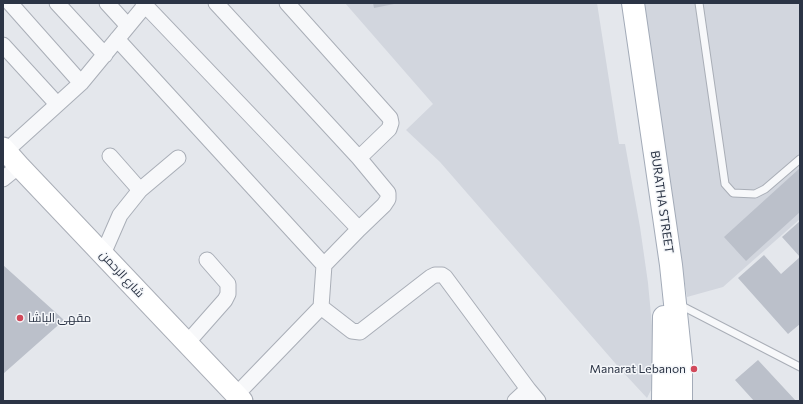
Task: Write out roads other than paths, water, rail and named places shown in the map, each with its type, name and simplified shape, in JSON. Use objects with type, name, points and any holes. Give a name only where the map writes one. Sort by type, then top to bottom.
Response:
[{"type":"main road","name":"BURATHA STREET","points":[[621,3],[658,244],[672,362],[682,401]]},
{"type":"main road","name":"BURATHA STREET","points":[[633,3],[675,302],[672,362],[663,401]]},
{"type":"main road","points":[[657,401],[672,362]]},
{"type":"main road","points":[[672,362],[686,401]]},
{"type":"street","points":[[10,3],[81,83]]},
{"type":"street","points":[[57,3],[104,55]]},
{"type":"street","points":[[107,3],[128,26]]},
{"type":"street","points":[[216,3],[359,158],[388,192],[388,199],[384,205],[324,265],[321,307],[239,398]]},
{"type":"street","points":[[287,3],[390,118],[391,123],[389,129],[359,158]]},
{"type":"street","points":[[3,179],[9,155],[57,104],[81,83],[145,4],[359,229]]},
{"type":"street","points":[[117,39],[324,265]]},
{"type":"street","points":[[3,44],[57,104]]},
{"type":"street","name":"شارع الرحمن","points":[[9,155],[239,398]]},
{"type":"street","points":[[110,156],[140,190]]},
{"type":"street","points":[[103,254],[120,215],[140,190],[178,158]]},
{"type":"street","points":[[187,343],[225,300],[228,294],[228,284],[207,260]]},
{"type":"street","points":[[321,307],[352,331],[360,332],[435,275],[442,275],[538,401]]},
{"type":"street","points":[[516,401],[528,389]]},
{"type":"lane","points":[[699,3],[726,184],[733,193],[755,194],[765,189],[800,159]]},
{"type":"lane","points":[[675,302],[800,367]]},
{"type":"place","name":"مقهى الباشا","points":[[20,318]]},
{"type":"place","name":"Manarat Lebanon","points":[[694,369]]}]
